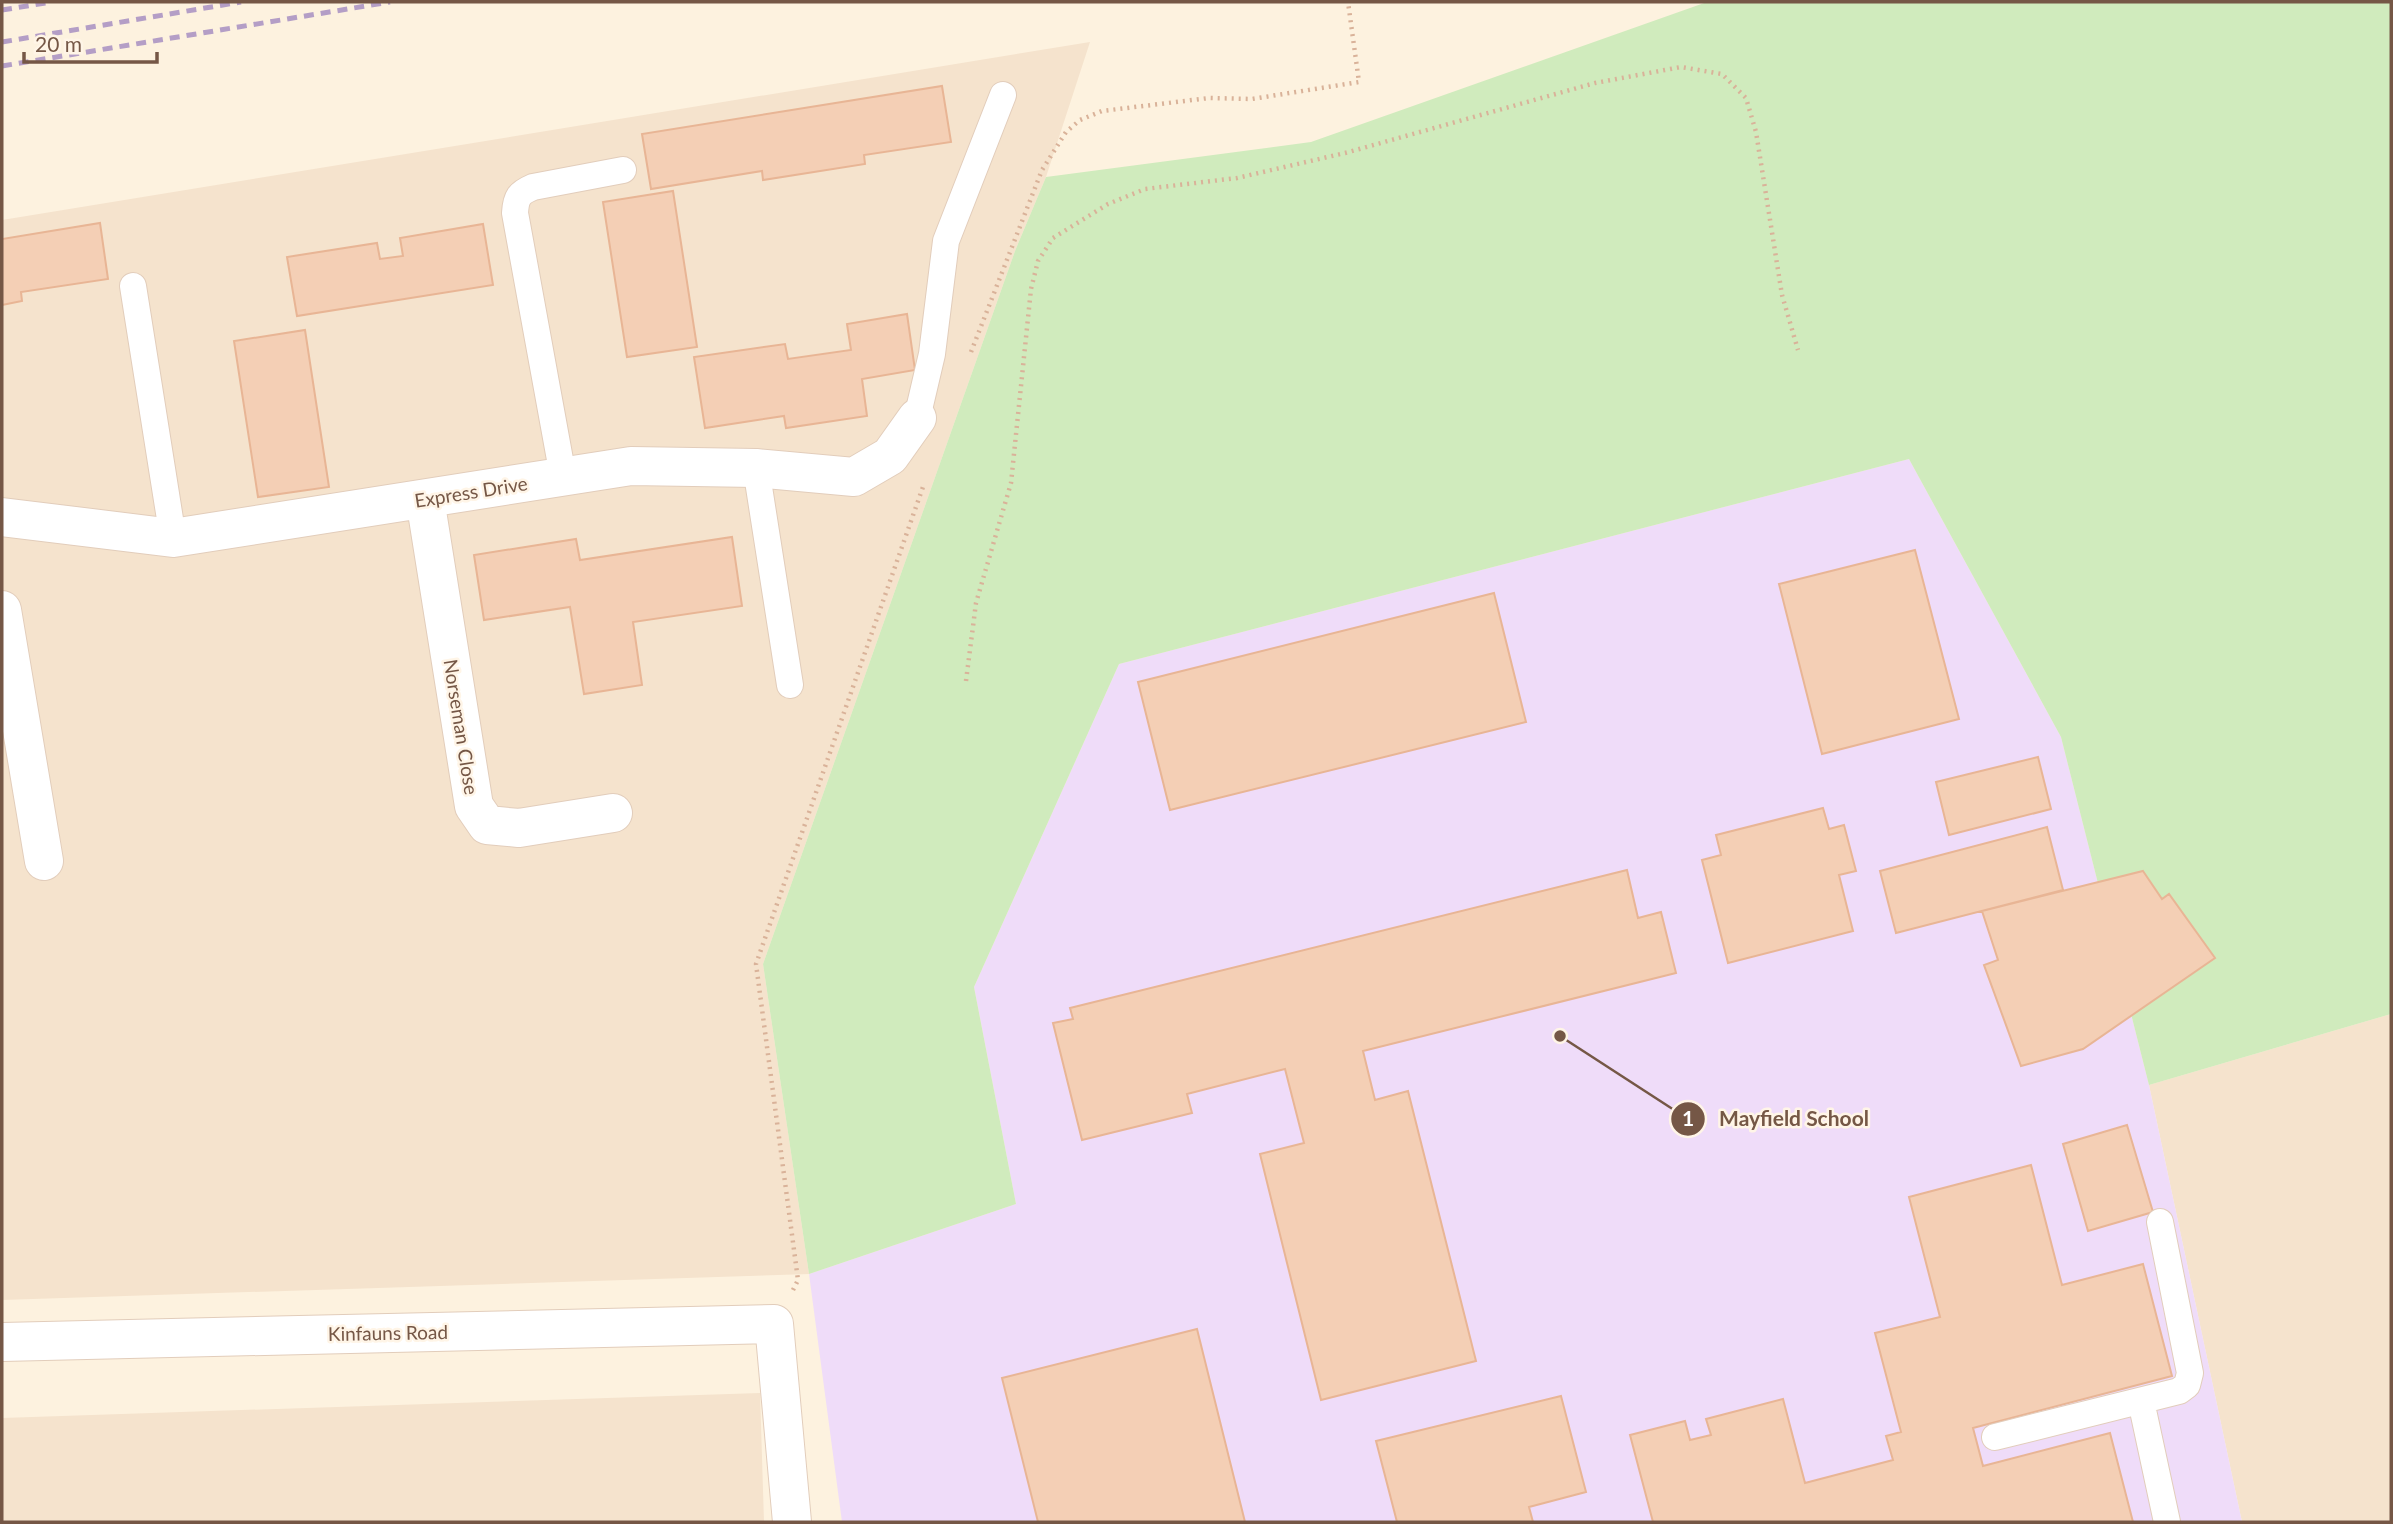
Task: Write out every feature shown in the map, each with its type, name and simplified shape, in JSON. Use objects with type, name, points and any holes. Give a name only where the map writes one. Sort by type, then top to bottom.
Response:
[{"type":"street","name":"Express Drive","points":[[2,517],[173,538],[631,466],[756,468],[854,477],[890,456],[917,418]]},
{"type":"street","name":"Norseman Close","points":[[425,499],[474,806],[487,825],[519,828],[613,813]]},
{"type":"street","points":[[2,610],[44,861]]},
{"type":"street","name":"Kinfauns Road","points":[[2,1342],[774,1324]]},
{"type":"street","points":[[774,1324],[792,1522]]},
{"type":"lane","points":[[917,418],[932,354],[946,241],[1003,95]]},
{"type":"lane","points":[[563,476],[515,213],[516,199],[521,192],[533,187],[623,170]]},
{"type":"lane","points":[[133,286],[173,538]]},
{"type":"lane","points":[[756,468],[790,685]]},
{"type":"lane","points":[[1995,1437],[2179,1391],[2187,1385],[2190,1373],[2160,1222]]},
{"type":"lane","points":[[2141,1401],[2167,1522]]},
{"type":"path","points":[[967,365],[1037,182],[1066,132],[1080,120],[1102,111],[1209,98],[1252,99],[1359,82],[1348,2]]},
{"type":"path","points":[[965,681],[976,603],[1011,483],[1031,289],[1038,261],[1053,238],[1108,204],[1145,189],[1237,178],[1345,153],[1595,83],[1681,67],[1722,74],[1746,98],[1756,132],[1782,295],[1798,350]]},
{"type":"path","points":[[774,1324],[798,1280],[756,964],[926,480]]},
{"type":"shaded area","points":[[1090,42],[1046,177],[1015,251],[763,964],[809,1274],[2,1300],[2,220]]},
{"type":"shaded area","points":[[1909,459],[2061,737],[2149,1085],[2242,1522],[842,1522],[809,1274],[1016,1204],[974,987],[1119,664]]},
{"type":"shaded area","points":[[2391,1014],[2391,1522],[2242,1522],[2149,1085]]},
{"type":"shaded area","points":[[760,1393],[764,1522],[2,1522],[2,1418]]},
{"type":"green space","points":[[1707,2],[2391,2],[2391,1014],[2149,1085],[2061,737],[1909,459],[1119,664],[974,987],[1016,1204],[809,1274],[763,964],[1015,251],[1046,177],[1311,142]]},
{"type":"building","points":[[942,86],[951,142],[864,155],[865,164],[763,180],[762,171],[651,189],[642,134]]},
{"type":"building","points":[[673,191],[697,347],[627,357],[603,202]]},
{"type":"building","points":[[100,223],[108,279],[21,292],[22,301],[2,305],[2,239]]},
{"type":"building","points":[[483,224],[493,285],[297,316],[287,257],[377,243],[380,259],[403,256],[400,238]]},
{"type":"building","points":[[907,314],[915,370],[862,379],[867,416],[786,428],[784,416],[705,428],[694,357],[785,344],[788,359],[851,350],[847,324]]},
{"type":"building","points":[[305,330],[329,487],[258,497],[234,341]]},
{"type":"building","points":[[732,537],[742,606],[633,622],[642,685],[584,694],[570,607],[484,620],[474,555],[576,539],[580,560]]},
{"type":"building","points":[[1915,550],[1959,719],[1822,754],[1779,584]]},
{"type":"building","points":[[1494,593],[1526,722],[1170,810],[1138,682]]},
{"type":"building","points":[[2038,757],[2051,809],[1949,835],[1936,782]]},
{"type":"building","points":[[1823,808],[1829,829],[1844,825],[1856,871],[1839,875],[1853,931],[1728,963],[1702,860],[1721,855],[1716,835]]},
{"type":"building","points":[[2047,827],[2063,890],[1896,933],[1880,871]]},
{"type":"building","points":[[1627,870],[1638,918],[1661,912],[1676,973],[1363,1051],[1375,1100],[1408,1091],[1476,1361],[1321,1400],[1260,1154],[1304,1143],[1285,1069],[1187,1094],[1192,1113],[1082,1140],[1053,1023],[1073,1019],[1070,1008]]},
{"type":"building","points":[[2143,871],[2162,899],[2169,894],[2215,958],[2083,1049],[2021,1066],[1984,965],[1998,960],[1982,911]]},
{"type":"building","points":[[2127,1125],[2153,1212],[2088,1231],[2063,1144]]},
{"type":"building","points":[[2031,1165],[2062,1285],[2143,1264],[2172,1376],[1973,1428],[1983,1466],[2110,1433],[2133,1522],[1653,1522],[1630,1435],[1685,1421],[1690,1440],[1711,1435],[1706,1419],[1783,1399],[1805,1483],[1893,1460],[1886,1436],[1901,1432],[1875,1333],[1940,1317],[1909,1197]]},
{"type":"building","points":[[1197,1329],[1245,1522],[1038,1522],[1002,1378]]},
{"type":"building","points":[[1561,1396],[1586,1492],[1529,1507],[1533,1522],[1397,1522],[1376,1441]]},
{"type":"railway","points":[[2,10],[52,2]]},
{"type":"railway","points":[[2,42],[241,2]]},
{"type":"railway","points":[[2,66],[390,2]]},
{"type":"place","name":"Mayfield School","points":[[1560,1036]]}]
